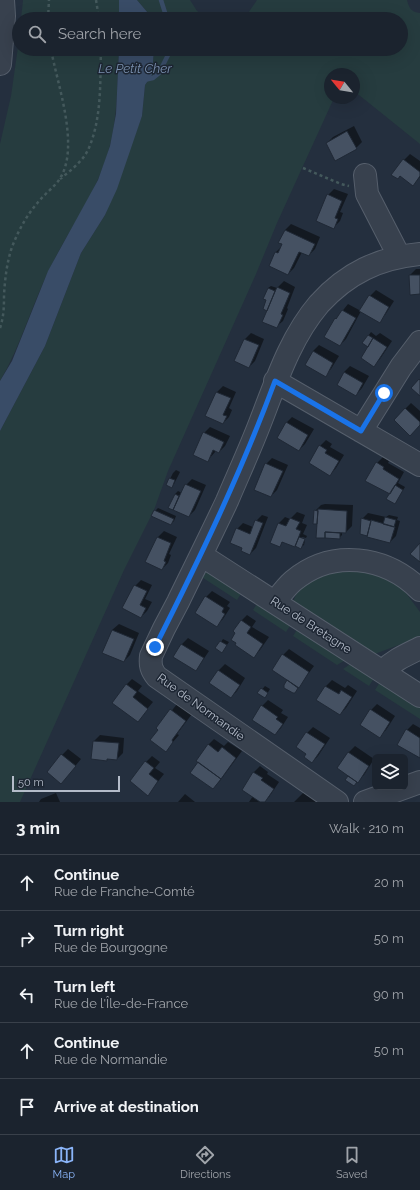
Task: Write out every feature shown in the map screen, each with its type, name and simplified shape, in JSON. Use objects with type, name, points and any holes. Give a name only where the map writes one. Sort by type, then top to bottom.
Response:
[{"type":"street","points":[[0,60],[4,16],[2,0]]},
{"type":"street","points":[[201,555],[243,463],[275,381],[298,334],[319,304],[344,281],[360,271],[378,263],[410,255],[367,194],[365,180]]},
{"type":"street","points":[[361,431],[401,367],[420,342]]},
{"type":"street","points":[[275,381],[420,465]]},
{"type":"street","name":"Rue de Bretagne","points":[[201,555],[420,696]]},
{"type":"street","name":"Rue de Normandie","points":[[201,555],[151,656],[150,663],[152,671],[164,682],[337,802]]},
{"type":"street","points":[[275,602],[293,581],[303,574],[325,563],[342,560],[355,560],[384,566],[399,573],[420,590]]},
{"type":"street","points":[[383,671],[402,656],[420,648]]},
{"type":"street","points":[[365,802],[420,782]]},
{"type":"path","points":[[48,12],[49,0]]},
{"type":"path","points":[[96,0],[98,12]]},
{"type":"path","points":[[53,56],[64,108],[68,147],[66,165],[59,180]]},
{"type":"path","points":[[0,328],[4,315],[7,269],[12,247],[23,223],[30,212],[59,180],[74,168],[88,151],[99,116],[102,56]]},
{"type":"path","points":[[303,168],[347,186],[365,180]]},
{"type":"green space","points":[[23,0],[119,0],[119,12],[22,12]]},
{"type":"green space","points":[[137,0],[190,0],[198,12],[147,12]]},
{"type":"green space","points":[[257,0],[407,0],[414,12],[420,13],[420,144],[360,96],[360,68],[324,68],[324,104],[331,104],[277,223],[256,274],[168,471],[154,510],[124,570],[20,802],[0,802],[0,431],[45,346],[81,253],[105,215],[142,116],[145,85],[152,75],[153,56],[408,56],[408,12],[249,12]]},
{"type":"green space","points":[[17,56],[119,56],[117,97],[113,133],[105,162],[91,194],[49,270],[14,354],[0,381],[0,144],[11,96]]},
{"type":"green space","points":[[206,568],[244,589],[237,600],[197,574]]},
{"type":"green space","points":[[352,570],[373,572],[396,584],[406,593],[420,612],[420,637],[372,655],[293,603],[296,594],[309,582],[316,578],[334,572]]},
{"type":"green space","points":[[260,599],[293,621],[286,632],[253,610]]},
{"type":"green space","points":[[300,625],[349,658],[337,665],[293,636]]},
{"type":"green space","points":[[355,661],[376,675],[369,686],[343,669]]},
{"type":"green space","points":[[382,679],[420,704],[420,719],[375,690]]},
{"type":"water","points":[[119,0],[137,0],[147,12],[119,12]]},
{"type":"water","name":"Le Petit Cher","points":[[119,56],[153,56],[152,75],[145,85],[142,116],[117,189],[105,215],[81,253],[45,346],[0,431],[0,381],[12,361],[48,271],[98,180],[110,146],[116,114]]},
{"type":"building","points":[[347,131],[357,149],[335,161],[326,143]]},
{"type":"building","points":[[403,159],[420,172],[420,176],[413,186],[400,176],[398,179],[391,175]]},
{"type":"building","points":[[327,194],[342,201],[335,218],[338,219],[334,229],[316,221]]},
{"type":"building","points":[[285,230],[315,244],[309,256],[299,252],[288,275],[269,266],[275,252],[278,253],[282,244],[278,243]]},
{"type":"building","points":[[409,275],[420,275],[420,294],[410,295]]},
{"type":"building","points":[[277,287],[290,293],[277,328],[262,322]]},
{"type":"building","points":[[268,288],[275,291],[267,311],[263,309],[266,300],[263,299]]},
{"type":"building","points":[[369,295],[389,307],[380,323],[359,311]]},
{"type":"building","points":[[342,310],[356,318],[340,346],[324,337],[335,318],[336,319]]},
{"type":"building","points":[[368,335],[373,338],[368,347],[362,343]]},
{"type":"building","points":[[373,338],[387,347],[374,367],[361,358]]},
{"type":"building","points":[[244,339],[259,345],[249,368],[234,361]]},
{"type":"building","points":[[313,351],[333,363],[326,377],[305,365]]},
{"type":"building","points":[[344,372],[363,383],[356,396],[337,385]]},
{"type":"building","points":[[419,379],[420,380],[420,396],[411,388]]},
{"type":"building","points":[[216,392],[231,398],[223,415],[227,416],[223,424],[205,416]]},
{"type":"building","points":[[405,408],[420,422],[420,425],[410,436],[394,420]]},
{"type":"building","points":[[286,422],[308,435],[299,451],[277,438]]},
{"type":"building","points":[[203,432],[224,442],[219,453],[213,450],[208,462],[193,455]]},
{"type":"building","points":[[319,445],[327,450],[325,453],[339,461],[330,476],[309,463]]},
{"type":"building","points":[[376,462],[384,467],[383,469],[399,479],[390,494],[365,481]]},
{"type":"building","points":[[265,463],[283,471],[271,497],[254,490]]},
{"type":"building","points":[[169,478],[175,480],[172,488],[166,485]]},
{"type":"building","points":[[185,484],[201,491],[189,517],[173,510]]},
{"type":"building","points":[[395,485],[403,490],[395,504],[386,499]]},
{"type":"building","points":[[175,494],[179,496],[173,510],[168,508]]},
{"type":"building","points":[[318,509],[347,511],[346,533],[325,532],[325,538],[316,538]]},
{"type":"building","points":[[154,510],[174,519],[171,525],[151,516]]},
{"type":"building","points":[[314,510],[318,511],[317,524],[313,524]]},
{"type":"building","points":[[385,517],[396,520],[394,527],[383,524]]},
{"type":"building","points":[[290,518],[300,522],[296,529],[301,531],[295,547],[282,542],[280,547],[270,543],[278,523],[286,526]]},
{"type":"building","points":[[361,518],[371,521],[367,536],[360,534]]},
{"type":"building","points":[[255,520],[263,523],[250,555],[241,551],[242,548],[230,543],[236,528],[250,534]]},
{"type":"building","points":[[371,520],[395,527],[390,543],[367,537]]},
{"type":"building","points":[[325,532],[340,533],[340,539],[325,538]]},
{"type":"building","points":[[157,537],[171,543],[164,561],[166,562],[162,570],[145,562]]},
{"type":"building","points":[[299,537],[305,539],[301,549],[295,546]]},
{"type":"building","points":[[420,543],[420,562],[410,554]]},
{"type":"building","points":[[134,585],[147,591],[140,605],[146,608],[141,618],[122,608]]},
{"type":"building","points":[[205,596],[224,608],[222,612],[225,614],[217,627],[195,613]]},
{"type":"building","points":[[241,620],[251,627],[247,633],[263,644],[254,658],[235,645],[236,643],[231,640],[235,633],[233,631]]},
{"type":"building","points":[[112,630],[134,639],[124,662],[102,653]]},
{"type":"building","points":[[220,641],[227,645],[222,653],[215,648]]},
{"type":"building","points":[[181,644],[204,658],[196,671],[173,657]]},
{"type":"building","points":[[282,654],[309,672],[299,688],[272,670]]},
{"type":"building","points":[[218,670],[240,685],[231,698],[209,683]]},
{"type":"building","points":[[287,680],[298,688],[295,693],[284,688]]},
{"type":"building","points":[[126,684],[137,692],[133,697],[148,709],[138,722],[112,703]]},
{"type":"building","points":[[325,686],[339,694],[341,690],[352,697],[340,715],[316,700]]},
{"type":"building","points":[[261,688],[268,693],[265,698],[257,693]]},
{"type":"building","points":[[261,705],[278,717],[276,719],[283,724],[275,735],[252,720]]},
{"type":"building","points":[[170,709],[186,721],[172,740],[173,742],[166,752],[150,740],[158,730],[156,728]]},
{"type":"building","points":[[370,709],[390,722],[380,738],[360,725]]},
{"type":"building","points":[[406,729],[420,738],[420,758],[397,745]]},
{"type":"building","points":[[306,732],[325,744],[312,763],[304,757],[306,754],[296,747]]},
{"type":"building","points":[[93,741],[119,743],[117,760],[107,759],[107,761],[91,759]]},
{"type":"building","points":[[208,744],[218,752],[222,747],[236,758],[221,779],[196,761]]},
{"type":"building","points":[[348,752],[369,766],[358,783],[337,768]]},
{"type":"building","points":[[61,754],[76,766],[61,784],[47,772]]},
{"type":"building","points":[[145,761],[154,768],[149,774],[158,781],[148,796],[130,781]]},
{"type":"building","points":[[198,762],[221,779],[213,789],[190,773]]},
{"type":"building","points":[[253,772],[263,778],[261,780],[274,789],[265,802],[260,802],[242,790]]},
{"type":"building","points":[[348,776],[357,782],[354,786],[345,780]]},
{"type":"waterway","points":[[161,0],[165,12]]},
{"type":"waterway","points":[[144,80],[153,78],[159,73],[168,56]]},
{"type":"route","points":[[155,647],[226,503],[260,423],[275,381],[361,431],[384,393]]}]
